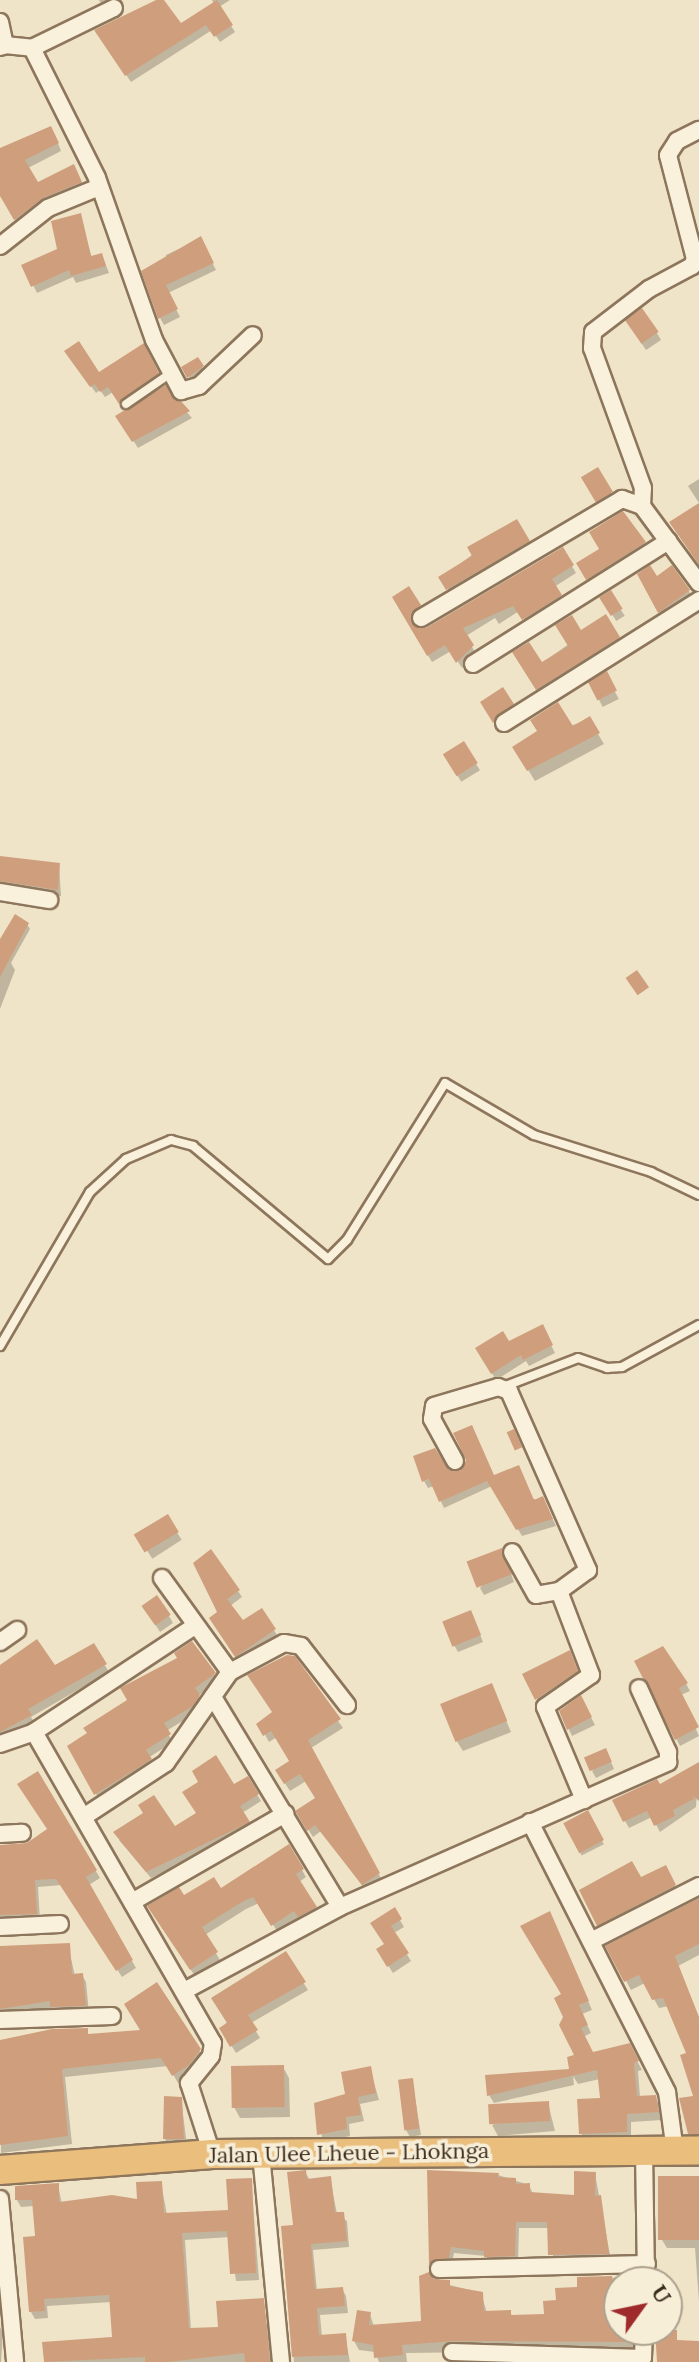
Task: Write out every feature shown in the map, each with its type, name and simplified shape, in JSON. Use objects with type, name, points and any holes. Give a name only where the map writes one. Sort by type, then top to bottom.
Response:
[{"type":"highway","name":"Jalan Ulee Lheue - Lhoknga","points":[[0,2170],[212,2154],[687,2151]]},
{"type":"street","points":[[0,22],[2,46],[32,48],[114,8]]},
{"type":"street","points":[[32,48],[99,187],[154,340],[181,391],[189,392],[253,335]]},
{"type":"street","points":[[699,130],[677,141],[668,155],[695,259],[692,266],[649,289],[593,332],[592,348],[643,488],[642,506],[699,583]]},
{"type":"street","points":[[0,246],[48,208],[99,187]]},
{"type":"street","points":[[421,618],[613,501],[642,506]]},
{"type":"street","points":[[473,664],[668,541]]},
{"type":"street","points":[[504,723],[699,600]]},
{"type":"street","points":[[1,893],[49,900]]},
{"type":"street","points":[[455,1461],[432,1408],[503,1388],[511,1393],[587,1562],[582,1579],[559,1591],[534,1594],[512,1552]]},
{"type":"street","points":[[162,1578],[193,1627],[230,1672]]},
{"type":"street","points":[[559,1591],[591,1678],[545,1707],[584,1800]]},
{"type":"street","points":[[0,1744],[34,1732],[193,1627]]},
{"type":"street","points":[[0,1642],[17,1630]]},
{"type":"street","points":[[85,1816],[166,1763],[230,1672],[291,1642],[301,1646],[347,1705]]},
{"type":"street","points":[[184,1991],[340,1907],[670,1759],[639,1688]]},
{"type":"street","points":[[213,1697],[340,1907]]},
{"type":"street","points":[[34,1732],[213,2043],[211,2056],[189,2083],[212,2154]]},
{"type":"street","points":[[132,1902],[285,1814]]},
{"type":"street","points":[[530,1822],[667,2092],[687,2151]]},
{"type":"street","points":[[0,1834],[22,1833]]},
{"type":"street","points":[[591,1941],[699,1886]]},
{"type":"street","points":[[0,1927],[60,1924]]},
{"type":"street","points":[[0,2020],[112,2016]]},
{"type":"street","points":[[439,2269],[647,2264],[644,2150]]},
{"type":"street","points":[[261,2154],[281,2362]]},
{"type":"street","points":[[0,2199],[15,2362]]},
{"type":"street","points":[[452,2352],[643,2358],[643,2346]]},
{"type":"lane","points":[[126,404],[172,373]]},
{"type":"lane","points":[[0,1346],[97,1184],[126,1159],[171,1140],[193,1146],[328,1259],[347,1240],[445,1083],[534,1135],[651,1172],[699,1195]]},
{"type":"lane","points":[[503,1388],[578,1358],[607,1368],[622,1367],[699,1325]]},
{"type":"building","points":[[156,0],[164,0],[181,23],[217,0],[233,25],[214,37],[206,25],[125,76],[94,30]]},
{"type":"building","points":[[51,126],[59,143],[25,160],[38,182],[74,164],[82,182],[43,198],[14,220],[0,196],[0,148]]},
{"type":"building","points":[[81,213],[91,256],[102,253],[106,266],[71,276],[69,270],[31,287],[21,265],[57,249],[51,221]]},
{"type":"building","points":[[201,236],[214,263],[166,285],[178,309],[158,319],[141,271]]},
{"type":"building","points":[[642,308],[659,332],[641,344],[625,320]]},
{"type":"building","points":[[79,341],[99,372],[144,343],[159,373],[119,404],[108,387],[100,392],[95,384],[90,387],[64,351]]},
{"type":"building","points":[[198,357],[204,366],[187,378],[181,367]]},
{"type":"building","points":[[166,385],[190,411],[132,442],[115,416]]},
{"type":"building","points":[[598,467],[613,492],[596,502],[581,477]]},
{"type":"building","points":[[699,503],[699,565],[669,522]]},
{"type":"building","points":[[623,511],[646,542],[586,580],[576,563],[599,549],[589,532]]},
{"type":"building","points":[[517,519],[530,541],[446,590],[438,577],[472,556],[467,547]]},
{"type":"building","points":[[563,547],[574,565],[552,579],[562,595],[522,620],[513,606],[463,628],[474,645],[456,663],[445,645],[427,656],[392,597],[409,586],[421,605],[411,613],[411,623],[426,628]]},
{"type":"building","points":[[650,565],[657,576],[672,565],[690,590],[658,613],[637,574]]},
{"type":"building","points":[[611,590],[623,609],[611,616],[599,597]]},
{"type":"building","points":[[606,614],[620,637],[536,690],[512,652],[529,642],[542,662],[568,646],[555,625],[572,615],[581,630]]},
{"type":"building","points":[[607,671],[617,691],[597,701],[587,681]]},
{"type":"building","points":[[503,687],[514,704],[493,723],[480,702]]},
{"type":"building","points":[[558,702],[573,726],[590,716],[600,733],[527,771],[512,747],[537,731],[530,720]]},
{"type":"building","points":[[464,741],[478,763],[457,776],[443,754]]},
{"type":"building","points":[[0,856],[60,863],[58,890],[0,881]]},
{"type":"building","points":[[15,914],[29,923],[0,977],[0,939]]},
{"type":"building","points":[[637,970],[649,987],[638,995],[626,978]]},
{"type":"building","points":[[543,1324],[553,1345],[523,1360],[521,1355],[491,1374],[475,1348],[503,1331],[509,1341]]},
{"type":"building","points":[[472,1425],[494,1475],[519,1465],[534,1500],[543,1496],[553,1519],[516,1530],[487,1481],[439,1502],[429,1479],[422,1482],[413,1456],[435,1448],[449,1470],[460,1471],[466,1460],[453,1433]]},
{"type":"building","points":[[514,1429],[522,1447],[515,1451],[507,1432]]},
{"type":"building","points":[[168,1514],[179,1532],[145,1553],[134,1535]]},
{"type":"building","points":[[502,1548],[512,1574],[477,1588],[467,1562]]},
{"type":"building","points":[[211,1549],[240,1590],[227,1599],[243,1620],[262,1608],[276,1629],[235,1657],[209,1618],[217,1612],[193,1563]]},
{"type":"building","points":[[157,1595],[171,1615],[155,1626],[141,1606]]},
{"type":"building","points":[[471,1610],[481,1635],[452,1647],[442,1622]]},
{"type":"building","points":[[37,1639],[55,1665],[94,1643],[107,1664],[28,1709],[32,1715],[0,1732],[0,1665]]},
{"type":"building","points":[[192,1641],[216,1673],[195,1688],[200,1695],[193,1706],[164,1723],[171,1734],[146,1750],[152,1759],[94,1795],[67,1746],[87,1733],[83,1728],[127,1700],[120,1688],[177,1658],[174,1653]]},
{"type":"building","points":[[663,1646],[688,1683],[679,1688],[699,1727],[675,1740],[634,1661]]},
{"type":"building","points":[[570,1650],[578,1671],[535,1700],[522,1674]]},
{"type":"building","points":[[287,1655],[295,1656],[341,1719],[308,1740],[380,1873],[362,1885],[315,1825],[307,1831],[295,1811],[315,1798],[300,1774],[284,1784],[275,1770],[289,1761],[271,1731],[263,1736],[256,1724],[272,1712],[247,1675]]},
{"type":"building","points":[[492,1683],[507,1721],[455,1742],[440,1704]]},
{"type":"building","points":[[581,1695],[592,1717],[567,1730],[559,1711]]},
{"type":"building","points":[[606,1748],[612,1762],[590,1771],[584,1757]]},
{"type":"building","points":[[216,1755],[234,1784],[248,1776],[259,1794],[240,1806],[250,1822],[146,1872],[113,1832],[143,1813],[138,1805],[154,1795],[175,1826],[196,1813],[182,1792],[198,1782],[192,1771]]},
{"type":"building","points":[[699,1762],[699,1801],[692,1795],[694,1799],[673,1810],[675,1816],[654,1826],[647,1811],[623,1822],[612,1800],[657,1779],[660,1784]]},
{"type":"building","points":[[38,1771],[97,1870],[86,1877],[133,1960],[116,1971],[56,1879],[35,1880],[37,1914],[0,1915],[0,1845],[27,1843],[47,1829],[17,1784]]},
{"type":"building","points":[[588,1810],[604,1840],[579,1853],[563,1823]]},
{"type":"building","points":[[289,1844],[304,1869],[296,1874],[317,1907],[298,1917],[294,1911],[271,1926],[253,1897],[242,1902],[202,1927],[218,1952],[190,1970],[147,1906],[179,1887],[184,1895],[214,1877],[221,1888]]},
{"type":"building","points":[[632,1861],[641,1877],[666,1865],[676,1885],[597,1926],[579,1890]]},
{"type":"building","points":[[699,1898],[699,1944],[675,1956],[699,2017],[699,2134],[688,2134],[679,2098],[693,2096],[680,2055],[686,2053],[663,1998],[652,2000],[639,1975],[624,1982],[605,1946]]},
{"type":"building","points":[[395,1907],[402,1919],[391,1926],[409,1953],[387,1967],[376,1949],[384,1944],[370,1923]]},
{"type":"building","points":[[550,1911],[589,2001],[579,2005],[588,2025],[581,2028],[593,2052],[630,2043],[639,2061],[634,2063],[637,2096],[656,2095],[659,2112],[627,2114],[627,2132],[579,2134],[577,2099],[600,2098],[597,2070],[487,2096],[485,2075],[569,2069],[567,2057],[574,2055],[559,2025],[563,2017],[554,1998],[561,1994],[520,1926]]},
{"type":"building","points":[[70,1943],[72,1974],[83,1973],[86,2006],[50,2007],[50,2001],[0,2009],[0,1946]]},
{"type":"building","points":[[286,1951],[306,1982],[248,2015],[258,2030],[230,2047],[219,2028],[227,2023],[211,1998]]},
{"type":"building","points":[[157,1982],[201,2049],[189,2065],[172,2076],[161,2058],[62,2069],[68,2136],[0,2145],[0,2040],[52,2029],[88,2028],[88,2034],[140,2030],[124,2004]]},
{"type":"building","points":[[284,2065],[285,2107],[232,2108],[231,2066]]},
{"type":"building","points":[[371,2066],[376,2093],[358,2097],[361,2115],[346,2117],[347,2129],[317,2135],[314,2103],[345,2094],[341,2072]]},
{"type":"building","points":[[413,2078],[419,2129],[404,2130],[398,2080]]},
{"type":"building","points":[[164,2096],[182,2097],[184,2139],[163,2139]]},
{"type":"building","points":[[549,2101],[550,2121],[489,2124],[488,2104]]},
{"type":"building","points":[[306,2170],[307,2179],[331,2176],[335,2212],[344,2212],[347,2241],[311,2244],[315,2289],[343,2287],[345,2306],[317,2308],[319,2335],[346,2333],[348,2355],[292,2357],[281,2226],[293,2225],[287,2172]]},
{"type":"building","points":[[427,2170],[499,2173],[498,2177],[516,2178],[516,2184],[530,2183],[530,2192],[574,2195],[574,2171],[596,2172],[595,2196],[601,2195],[609,2254],[548,2255],[547,2222],[516,2222],[515,2256],[484,2257],[484,2251],[451,2247],[449,2258],[429,2264]]},
{"type":"building","points":[[658,2176],[699,2176],[699,2240],[658,2240]]},
{"type":"building","points":[[252,2178],[256,2273],[230,2274],[227,2231],[182,2233],[189,2328],[218,2327],[216,2301],[264,2298],[270,2362],[245,2362],[244,2353],[168,2362],[145,2362],[145,2357],[44,2362],[42,2342],[112,2337],[109,2295],[44,2299],[45,2311],[29,2312],[23,2237],[35,2236],[32,2200],[15,2200],[15,2186],[59,2183],[59,2202],[112,2195],[137,2199],[136,2182],[162,2181],[164,2213],[228,2210],[226,2179]]},
{"type":"building","points":[[429,2272],[434,2279],[450,2280],[450,2286],[483,2292],[484,2311],[511,2310],[511,2315],[544,2314],[543,2301],[556,2300],[555,2288],[577,2287],[577,2277],[603,2276],[603,2342],[455,2341],[402,2345],[403,2355],[374,2358],[373,2345],[352,2341],[357,2310],[371,2312],[369,2325],[421,2321],[419,2276]]},
{"type":"building","points":[[683,2340],[699,2341],[699,2362],[657,2362],[656,2346],[683,2346]]}]
